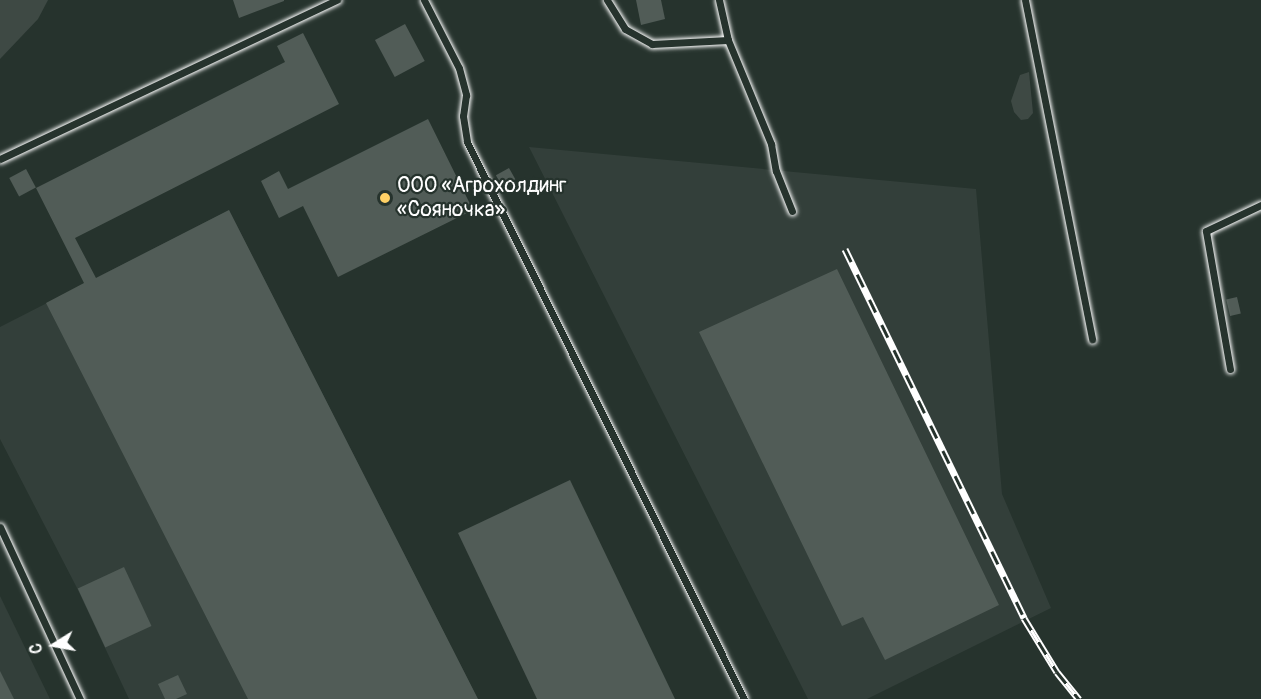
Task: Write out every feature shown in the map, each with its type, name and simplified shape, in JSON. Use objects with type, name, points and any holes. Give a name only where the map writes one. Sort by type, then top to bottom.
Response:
[{"type":"lane","points":[[0,159],[337,0]]},
{"type":"lane","points":[[424,0],[459,68],[466,95],[463,116],[467,142],[744,699]]},
{"type":"lane","points":[[607,0],[625,29],[652,44],[728,40]]},
{"type":"lane","points":[[719,0],[728,40],[771,144],[776,171],[792,212]]},
{"type":"lane","points":[[1025,0],[1092,339]]},
{"type":"lane","points":[[1230,369],[1206,231],[1261,205]]},
{"type":"lane","points":[[0,527],[80,699]]},
{"type":"shaded area","points":[[0,0],[48,0],[38,19],[0,59]]},
{"type":"shaded area","points":[[1029,72],[1033,113],[1028,119],[1021,120],[1014,112],[1011,101],[1020,75]]},
{"type":"shaded area","points":[[529,147],[976,189],[1002,494],[1051,608],[867,699],[808,699]]},
{"type":"shaded area","points":[[229,210],[478,699],[129,699],[77,588],[0,439],[0,327]]},
{"type":"shaded area","points":[[0,596],[50,699],[0,699]]},
{"type":"building","points":[[233,0],[284,0],[284,1],[239,18]]},
{"type":"building","points":[[636,0],[661,0],[665,19],[641,25]]},
{"type":"building","points":[[405,24],[425,61],[395,77],[375,40]]},
{"type":"building","points":[[303,33],[339,104],[75,238],[96,278],[229,210],[478,699],[248,699],[46,303],[84,283],[36,188],[285,62],[277,46]]},
{"type":"building","points":[[428,119],[473,210],[338,277],[303,206],[279,218],[261,181],[279,171],[288,189]]},
{"type":"building","points":[[509,168],[515,179],[502,187],[496,175]]},
{"type":"building","points":[[26,169],[36,188],[19,196],[9,178]]},
{"type":"building","points":[[837,269],[999,605],[885,660],[863,617],[842,626],[699,332]]},
{"type":"building","points":[[1237,297],[1241,314],[1230,316],[1226,299]]},
{"type":"building","points":[[570,480],[675,699],[537,699],[458,533]]},
{"type":"building","points":[[124,567],[151,626],[105,647],[78,589]]},
{"type":"building","points":[[0,671],[14,699],[0,699]]},
{"type":"building","points":[[178,675],[187,694],[176,699],[165,699],[158,684]]},
{"type":"railway","points":[[845,249],[1024,618],[1057,672],[1079,699]]},
{"type":"place","name":"ООО «Агрохолдинг «Сояночка»","points":[[385,198]]}]
